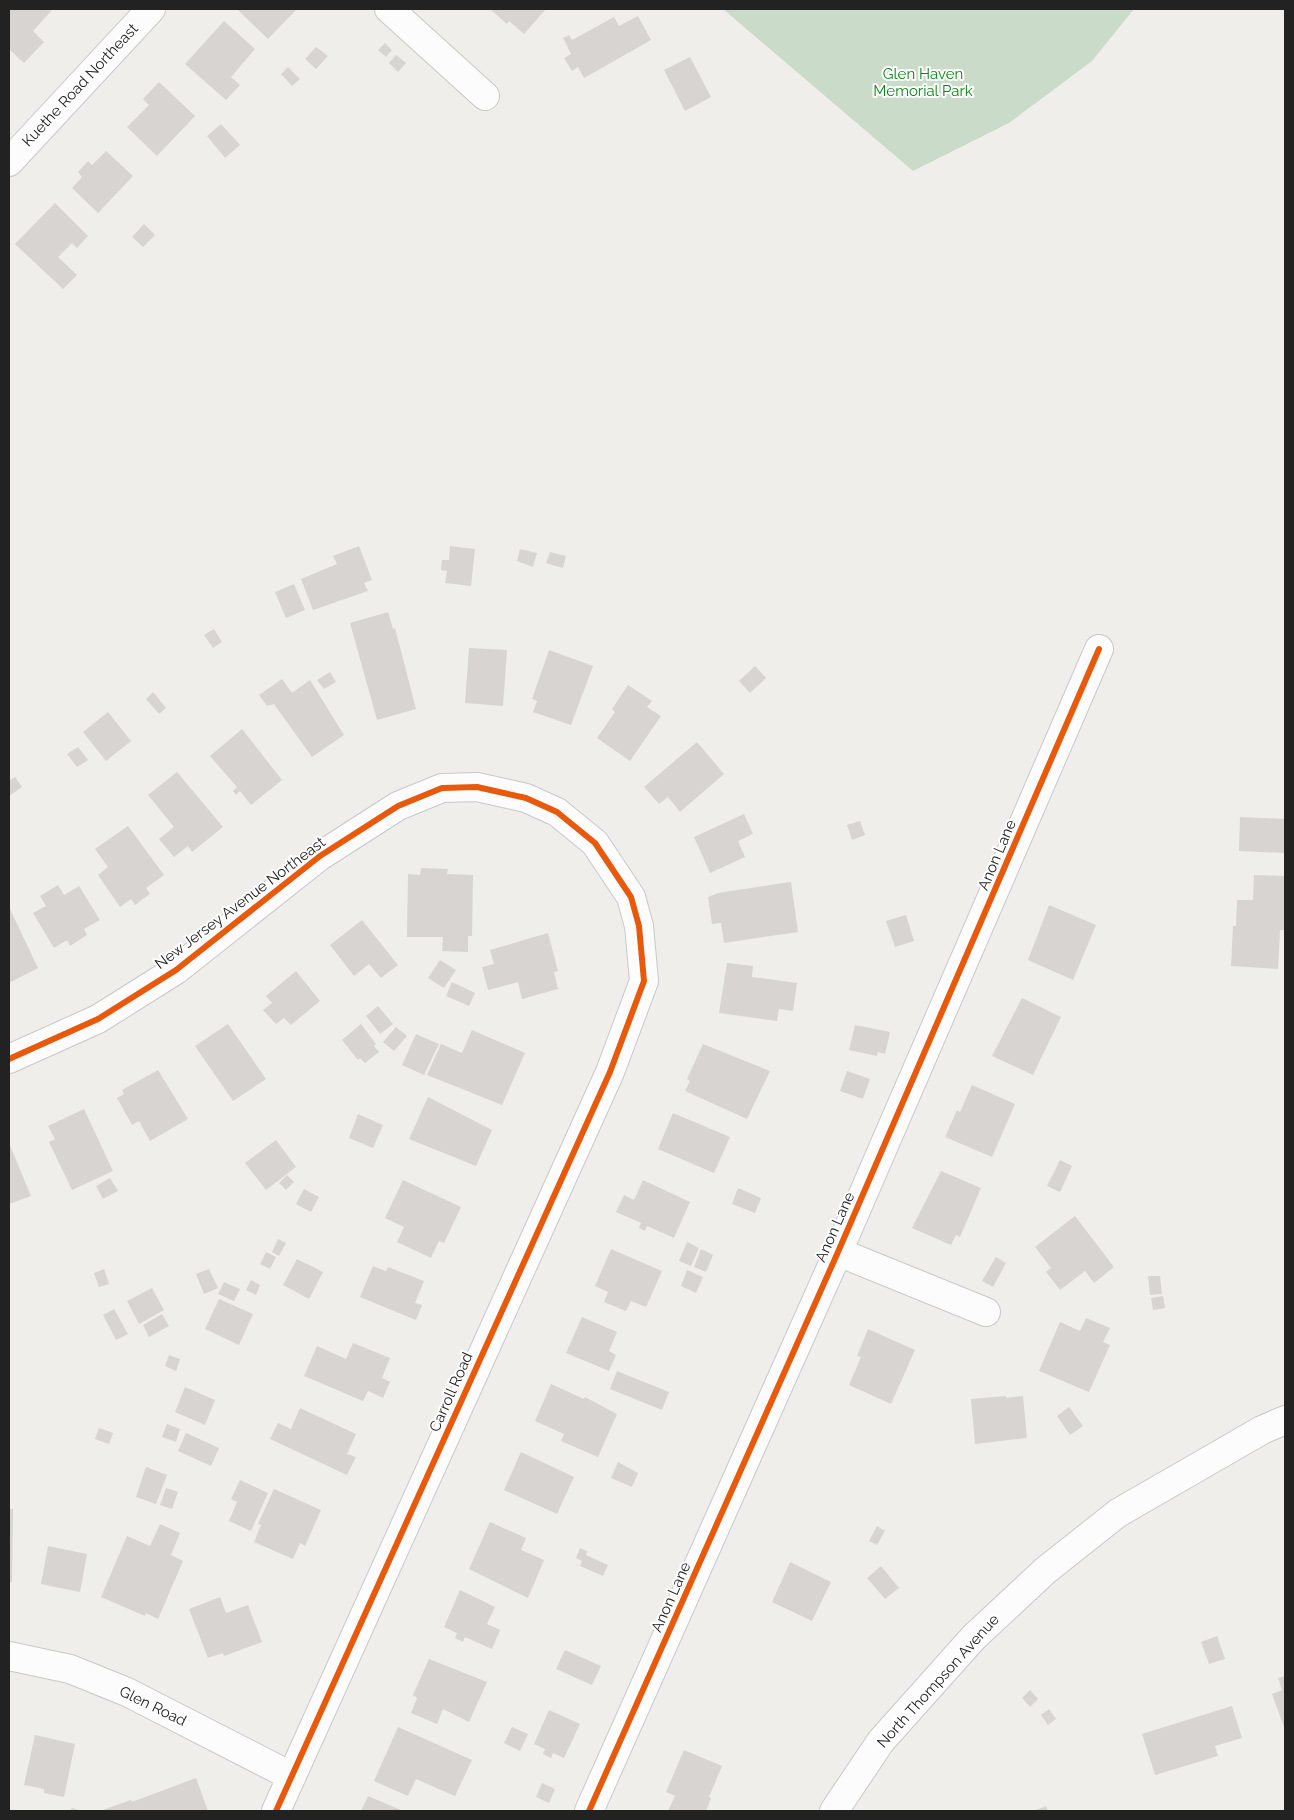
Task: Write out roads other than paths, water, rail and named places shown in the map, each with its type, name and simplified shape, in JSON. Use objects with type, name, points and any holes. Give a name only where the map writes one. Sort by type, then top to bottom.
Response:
[{"type":"street","name":"Kuethe Road Northeast","points":[[9,162],[151,9]]},
{"type":"street","points":[[389,9],[485,96]]},
{"type":"street","name":"Anon Lane","points":[[589,1811],[838,1252],[1099,649]]},
{"type":"street","name":"New Jersey Avenue Northeast","points":[[9,1059],[106,1014],[176,970],[320,856],[398,806],[442,788],[477,787],[526,798],[557,812],[595,843],[631,896],[639,926],[644,980]]},
{"type":"street","name":"Carroll Road","points":[[276,1811],[610,1072],[644,980]]},
{"type":"street","points":[[838,1252],[986,1312]]},
{"type":"street","name":"North Thompson Avenue","points":[[834,1811],[881,1741],[974,1637],[1046,1570],[1118,1513],[1262,1430],[1285,1420]]},
{"type":"street","name":"Glen Road","points":[[9,1656],[70,1669],[127,1692],[291,1776]]},
{"type":"park label","name":"Glen Haven Memorial Park","points":[[923,82]]}]
